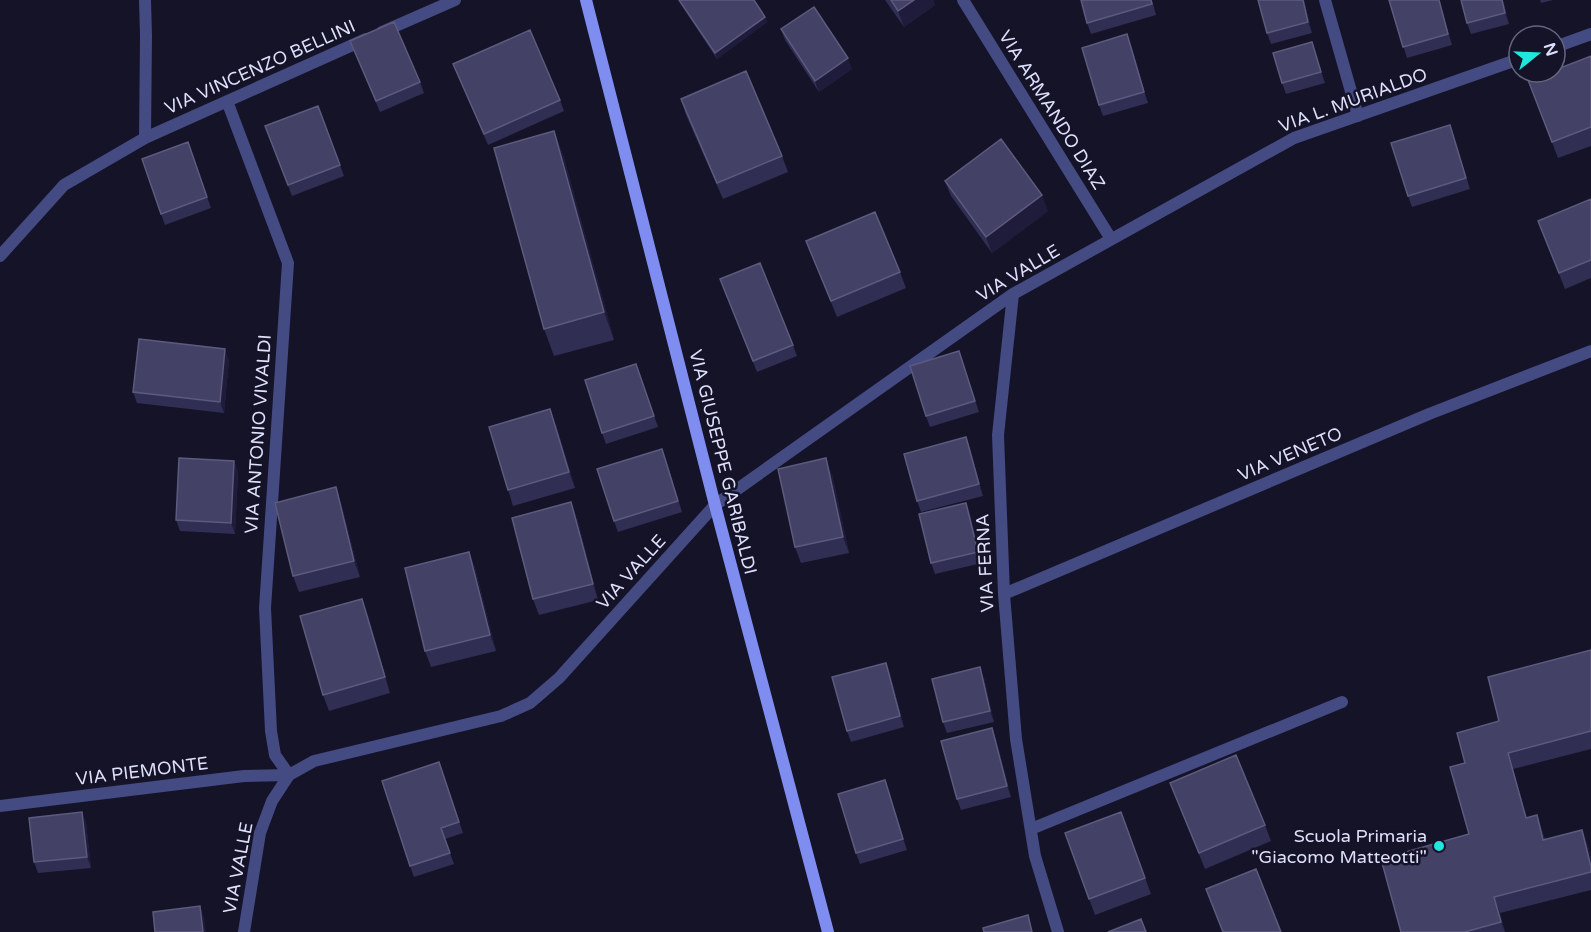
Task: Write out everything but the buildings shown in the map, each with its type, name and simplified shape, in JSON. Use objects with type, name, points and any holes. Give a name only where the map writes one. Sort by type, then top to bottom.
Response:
[{"type":"street","points":[[145,0],[145,138]]},
{"type":"street","name":"VIA VINCENZO BELLINI","points":[[0,256],[64,185],[145,138],[455,0]]},
{"type":"street","name":"VIA GIUSEPPE GARIBALDI","points":[[586,0],[715,505],[828,932]]},
{"type":"street","name":"VIA ARMANDO DIAZ","points":[[963,0],[1111,239]]},
{"type":"street","points":[[1325,0],[1358,116]]},
{"type":"street","points":[[1567,43],[1591,34]]},
{"type":"street","name":"VIA L. MURIALDO","points":[[1111,239],[1294,138],[1507,64]]},
{"type":"street","name":"VIA ANTONIO VIVALDI","points":[[227,101],[288,263],[265,608],[271,731],[275,755],[289,776]]},
{"type":"street","name":"VIA VALLE","points":[[244,932],[260,833],[272,801],[289,776],[314,761],[501,716],[530,702],[559,678],[715,505],[1013,294],[1111,239]]},
{"type":"street","name":"VIA FERNA","points":[[1013,294],[998,435],[1004,594],[1016,739],[1035,856],[1058,932]]},
{"type":"street","name":"VIA VENETO","points":[[1004,594],[1429,414],[1591,351]]},
{"type":"street","points":[[1031,829],[1342,702]]},
{"type":"street","name":"VIA PIEMONTE","points":[[0,806],[244,776],[289,776]]},
{"type":"place","name":"Scuola Primaria \"Giacomo Matteotti\"","points":[[1439,846]]}]
